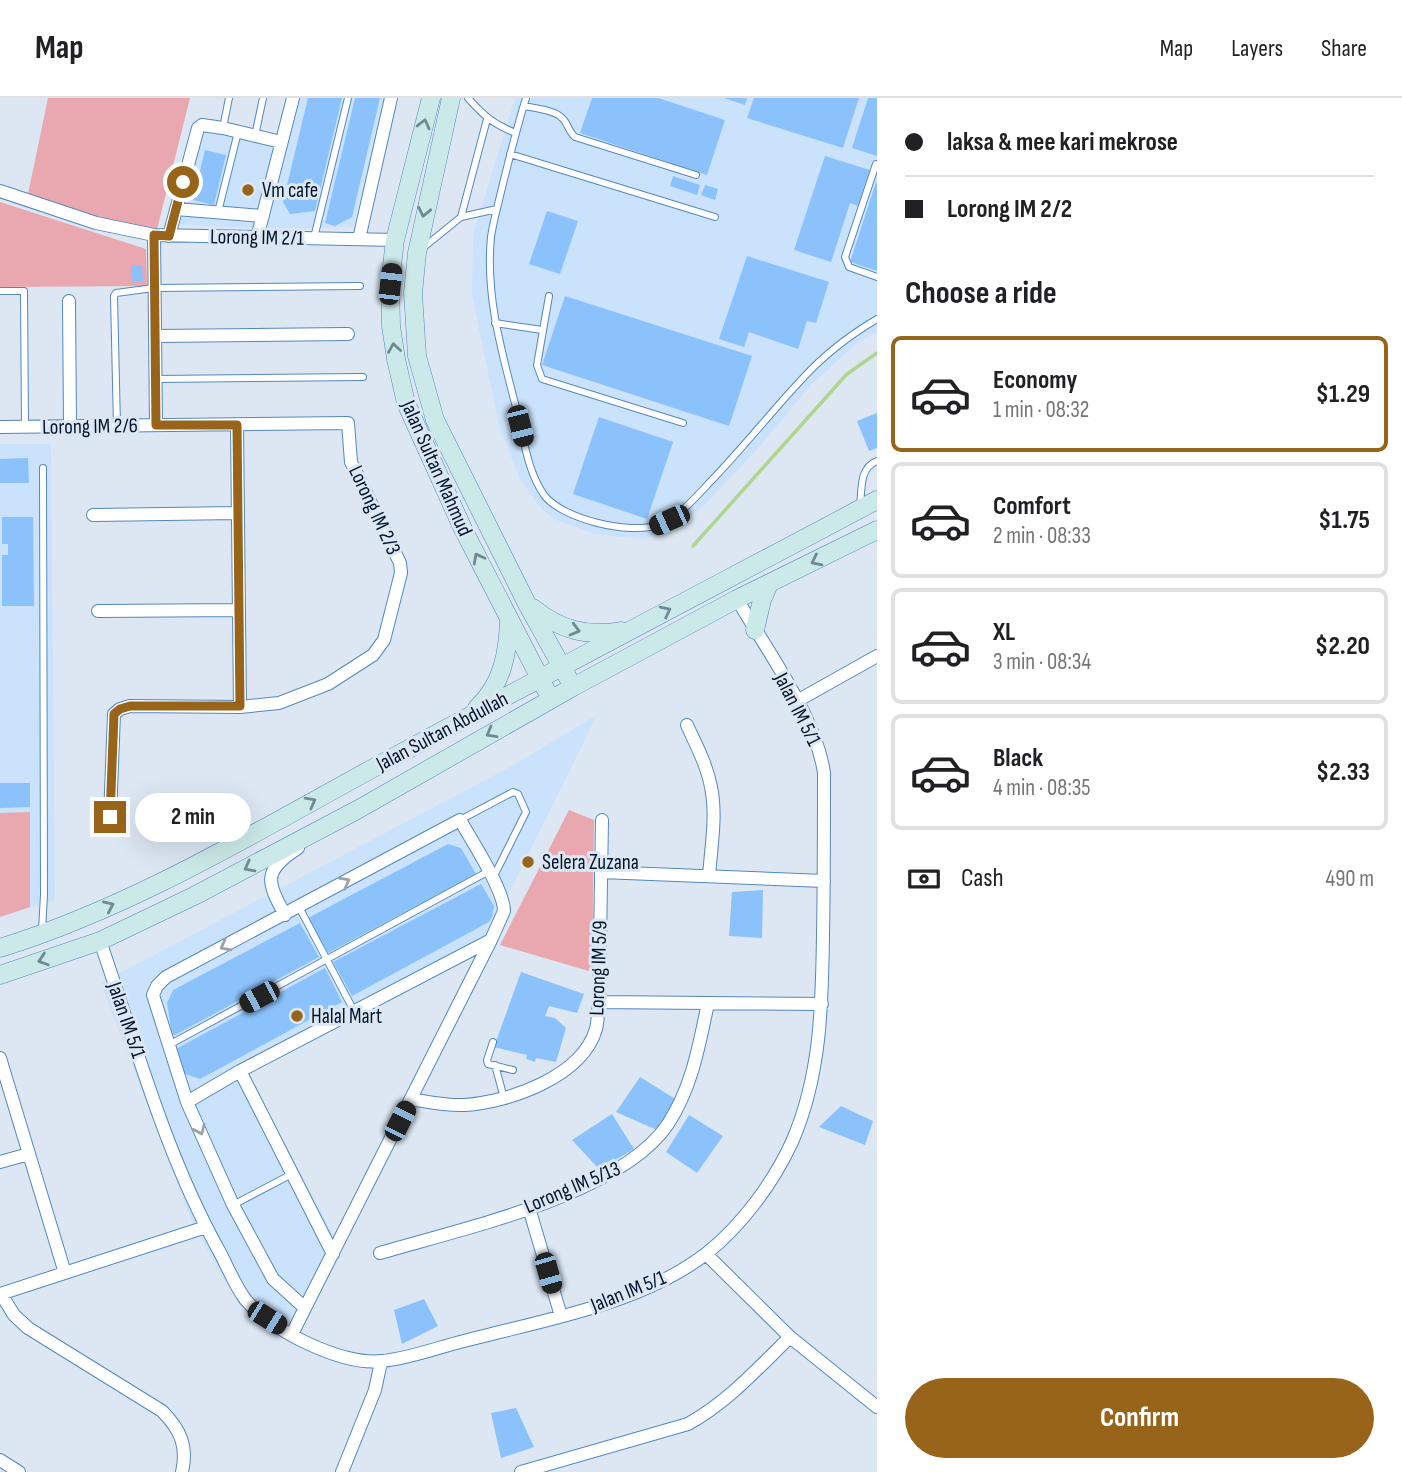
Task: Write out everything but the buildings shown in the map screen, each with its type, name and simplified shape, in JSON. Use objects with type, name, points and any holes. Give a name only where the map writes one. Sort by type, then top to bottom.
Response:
[{"type":"main road","name":"Jalan Sultan Mahmud","points":[[431,98],[395,240],[390,284],[391,326],[405,403],[463,529],[551,699]]},
{"type":"main road","name":"Jalan Sultan Mahmud","points":[[452,98],[417,253],[413,293],[414,325],[422,380],[436,420],[527,604],[573,687]]},
{"type":"main road","name":"Jalan Sultan Abdullah","points":[[0,948],[42,935],[109,907],[189,868],[630,629],[877,500]]},
{"type":"main road","name":"Jalan Sultan Abdullah","points":[[0,975],[100,941],[194,896],[357,810],[551,699],[737,599],[877,530]]},
{"type":"main road","points":[[755,630],[769,584]]},
{"type":"main road","points":[[527,604],[554,623],[572,631],[598,633],[630,629]]},
{"type":"main road","points":[[465,718],[489,694],[501,671],[508,645],[509,619]]},
{"type":"street","points":[[257,237],[293,98]]},
{"type":"street","points":[[359,239],[391,98]]},
{"type":"street","points":[[169,236],[198,128],[206,125],[281,142]]},
{"type":"street","name":"Lorong IM 2/1","points":[[0,191],[96,223],[154,235],[395,240]]},
{"type":"street","points":[[176,209],[263,216]]},
{"type":"street","points":[[154,235],[156,425]]},
{"type":"street","points":[[69,301],[70,426]]},
{"type":"street","points":[[155,336],[348,334]]},
{"type":"street","name":"Lorong IM 2/6","points":[[0,427],[348,423]]},
{"type":"street","name":"Lorong IM 2/3","points":[[110,817],[114,714],[120,709],[130,706],[240,706],[278,703],[328,684],[373,655],[384,640],[401,573],[400,563],[351,462],[348,423]]},
{"type":"street","points":[[237,425],[240,706]]},
{"type":"street","points":[[93,515],[238,513]]},
{"type":"street","name":"Jalan IM 5/1","points":[[100,941],[176,1163],[206,1227],[245,1299],[292,1334],[323,1350],[350,1359],[381,1362],[561,1316],[662,1280],[706,1254],[737,1224],[768,1183],[791,1143],[805,1106],[816,1061],[822,1004],[824,881],[824,773],[821,753],[797,701],[737,599]]},
{"type":"street","points":[[98,611],[239,610]]},
{"type":"street","points":[[797,701],[877,656]]},
{"type":"street","points":[[687,725],[712,787],[714,806],[709,876]]},
{"type":"street","points":[[285,915],[271,889],[271,874],[289,853],[357,810]]},
{"type":"street","points":[[292,1334],[505,909],[491,875],[460,820],[166,977],[153,995],[167,1046],[187,1102],[233,1205],[273,1279],[305,1308]]},
{"type":"street","name":"Lorong IM 5/9","points":[[411,1099],[463,1105],[504,1098],[553,1078],[579,1059],[596,1029],[599,1002],[602,820]]},
{"type":"street","points":[[601,872],[824,881]]},
{"type":"street","points":[[187,1102],[240,1071],[491,940]]},
{"type":"street","points":[[599,1002],[822,1004]]},
{"type":"street","name":"Lorong IM 5/13","points":[[380,1253],[529,1208],[597,1181],[649,1148],[667,1125],[692,1075],[708,1003]]},
{"type":"street","points":[[0,1058],[65,1273]]},
{"type":"street","points":[[240,1071],[333,1254]]},
{"type":"street","points":[[0,1163],[29,1154]]},
{"type":"street","points":[[529,1208],[561,1316]]},
{"type":"street","points":[[181,1472],[184,1454],[182,1438],[175,1424],[162,1411],[28,1328],[14,1315],[0,1294],[206,1227]]},
{"type":"street","points":[[706,1254],[790,1338],[877,1407]]},
{"type":"street","points":[[521,1472],[688,1424],[727,1398],[790,1338]]},
{"type":"street","points":[[342,1472],[376,1390],[381,1362]]},
{"type":"street","points":[[0,1460],[19,1472]]},
{"type":"lane","points":[[222,128],[229,98]]},
{"type":"lane","points":[[255,136],[263,98]]},
{"type":"lane","points":[[314,238],[348,98]]},
{"type":"lane","points":[[468,98],[487,119],[516,133]]},
{"type":"lane","points":[[526,98],[491,236],[490,292],[495,323],[533,477],[544,494],[561,510],[598,523],[641,528],[656,526],[669,520],[695,498],[745,445],[804,376],[850,335],[877,319]]},
{"type":"lane","points":[[524,106],[560,115],[575,137],[696,175]]},
{"type":"lane","points":[[461,217],[487,119]]},
{"type":"lane","points":[[218,212],[238,132]]},
{"type":"lane","points":[[510,154],[715,217]]},
{"type":"lane","points":[[876,164],[845,257],[849,267],[877,277]]},
{"type":"lane","points":[[417,253],[461,217],[497,209]]},
{"type":"lane","points":[[117,426],[114,296],[119,292],[155,288],[360,286]]},
{"type":"lane","points":[[0,291],[24,291],[25,427]]},
{"type":"lane","points":[[549,296],[537,365],[542,379],[683,423]]},
{"type":"lane","points":[[495,323],[542,330]]},
{"type":"lane","points":[[155,379],[363,377]]},
{"type":"lane","points":[[860,509],[864,471],[868,464],[877,461]]},
{"type":"lane","points":[[42,935],[43,468]]},
{"type":"lane","points":[[167,1046],[491,875],[526,812],[518,794],[513,792],[460,820]]},
{"type":"lane","points":[[299,907],[354,1011]]},
{"type":"lane","points":[[493,1042],[487,1062],[513,1070]]},
{"type":"lane","points":[[495,1065],[504,1098]]},
{"type":"lane","points":[[233,1205],[292,1174]]},
{"type":"shaded area","points":[[48,98],[190,98],[155,237],[28,194]]},
{"type":"shaded area","points":[[298,98],[387,98],[353,227],[273,229],[166,224],[193,123],[286,145]]},
{"type":"shaded area","points":[[515,98],[877,98],[877,332],[856,344],[812,384],[754,453],[703,506],[675,529],[659,536],[641,539],[595,534],[556,520],[543,510],[521,481],[500,430],[472,295],[473,235]]},
{"type":"shaded area","points":[[0,202],[146,249],[147,286],[0,287]]},
{"type":"shaded area","points":[[0,444],[51,444],[55,900],[0,917]]},
{"type":"shaded area","points":[[597,715],[479,954],[248,1074],[336,1240],[287,1340],[239,1305],[194,1227],[101,983],[512,766]]},
{"type":"shaded area","points":[[569,810],[594,820],[592,972],[500,945]]},
{"type":"shaded area","points":[[30,812],[30,907],[0,917],[0,813]]},
{"type":"waterway","points":[[693,546],[847,374],[877,353]]},
{"type":"place","name":"Vm cafe","points":[[248,190]]},
{"type":"place","name":"Selera Zuzana","points":[[528,862]]},
{"type":"place","name":"Halal Mart","points":[[297,1016]]},
{"type":"route","points":[[110,817],[114,714],[130,706],[240,706],[237,425],[156,425],[154,235],[169,236],[183,182]]}]
